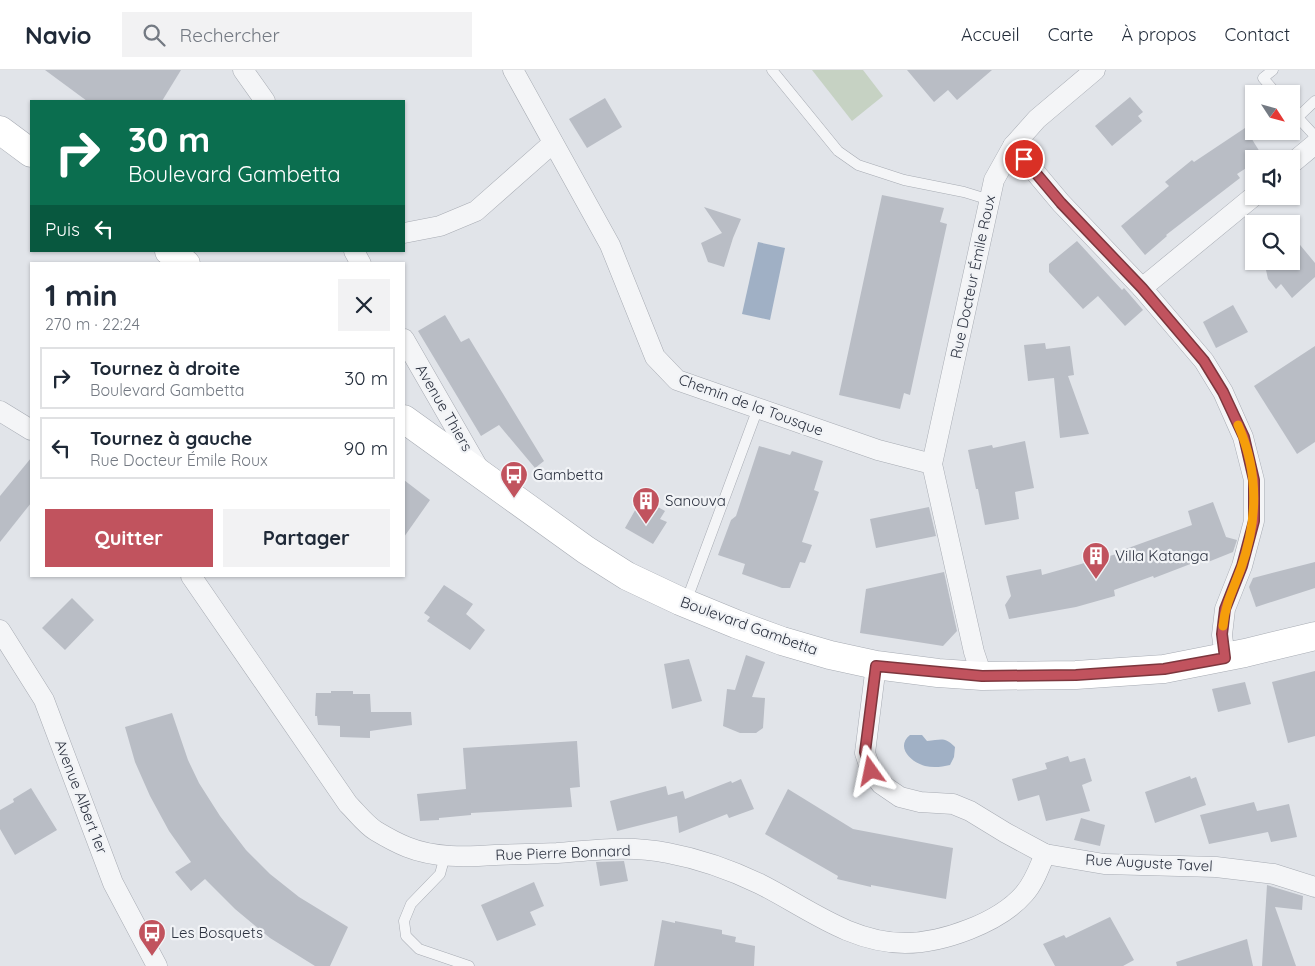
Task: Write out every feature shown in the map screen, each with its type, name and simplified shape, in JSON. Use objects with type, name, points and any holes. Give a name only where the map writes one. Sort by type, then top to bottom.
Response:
[{"type":"main road","points":[[0,130],[30,152]]},
{"type":"main road","points":[[170,252],[183,262]]},
{"type":"main road","name":"Boulevard Gambetta","points":[[405,420],[586,550],[627,576],[685,604],[782,641],[876,666],[982,676],[1113,673],[1164,669],[1225,658],[1315,636]]},
{"type":"street","points":[[243,70],[264,100]]},
{"type":"street","name":"Chemin de la Tousque","points":[[513,70],[610,245],[655,357],[677,380],[878,450],[932,464]]},
{"type":"street","name":"Rue Docteur Émile Roux","points":[[982,676],[974,652],[932,464],[994,180],[1013,146],[1037,118],[1095,70]]},
{"type":"street","points":[[405,233],[440,226],[476,211],[553,142]]},
{"type":"street","points":[[1300,156],[1315,144]]},
{"type":"street","points":[[1013,146],[1061,203],[1142,288],[1204,361],[1223,392],[1244,437],[1254,480],[1254,521],[1242,566],[1225,609],[1222,634],[1225,658]]},
{"type":"street","points":[[1142,288],[1245,203]]},
{"type":"street","name":"Avenue Thiers","points":[[405,343],[483,477]]},
{"type":"street","points":[[0,411],[30,429]]},
{"type":"street","name":"Rue Pierre Bonnard","points":[[192,577],[348,804],[374,830],[408,847],[445,856],[537,854],[620,847],[668,853],[716,866],[759,884],[843,929],[866,938],[904,943],[938,940],[973,927],[1006,910],[1024,894],[1036,877],[1045,854]]},
{"type":"street","name":"Avenue Albert 1er","points":[[0,630],[44,700],[114,883],[157,966]]},
{"type":"street","name":"Rue Auguste Tavel","points":[[876,666],[865,752],[871,771],[881,784],[900,797],[920,802],[953,804],[970,811],[1045,854],[1104,864],[1216,867],[1274,874],[1315,887]]},
{"type":"lane","points":[[772,70],[838,151],[858,165],[904,180],[964,192],[990,200]]},
{"type":"lane","points":[[1269,85],[1263,78],[1273,70]]},
{"type":"lane","points":[[1300,110],[1315,101]]},
{"type":"lane","points":[[1300,120],[1315,136]]},
{"type":"lane","points":[[685,604],[758,408]]},
{"type":"lane","points":[[445,856],[440,874],[411,904],[404,921],[406,936],[418,949],[469,966]]},
{"type":"green space","points":[[812,70],[863,70],[883,96],[852,121]]},
{"type":"water","points":[[758,242],[785,248],[770,320],[742,314]]},
{"type":"water","points":[[910,735],[922,735],[927,741],[948,741],[955,747],[954,757],[950,765],[941,767],[925,766],[910,758],[904,749],[904,744]]},
{"type":"building","points":[[45,70],[181,70],[163,100],[86,100]]},
{"type":"building","points":[[907,70],[992,70],[957,100],[948,90],[934,102]]},
{"type":"building","points":[[1130,97],[1143,112],[1138,116],[1142,121],[1112,146],[1095,126]]},
{"type":"building","points":[[605,98],[622,127],[587,148],[569,119]]},
{"type":"building","points":[[1245,128],[1245,140],[1252,140],[1259,150],[1245,150],[1245,169],[1237,174],[1240,178],[1166,235],[1145,255],[1121,226],[1169,186],[1165,182],[1192,160],[1194,162]]},
{"type":"building","points":[[882,195],[944,208],[940,222],[947,224],[910,395],[904,393],[900,409],[839,395]]},
{"type":"building","points":[[704,207],[741,219],[724,267],[708,262],[701,243],[722,233]]},
{"type":"building","points":[[1077,241],[1143,310],[1125,326],[1098,296],[1083,309],[1049,272],[1049,264]]},
{"type":"building","points":[[1300,245],[1315,263],[1315,277],[1292,298],[1281,284],[1276,289],[1268,279],[1266,270],[1300,270]]},
{"type":"building","points":[[1233,305],[1248,332],[1216,348],[1203,322]]},
{"type":"building","points":[[445,315],[461,342],[469,338],[544,461],[535,468],[499,425],[481,436],[418,331]]},
{"type":"building","points":[[1045,343],[1046,349],[1070,346],[1074,375],[1068,376],[1089,434],[1060,438],[1054,378],[1028,381],[1024,345]]},
{"type":"building","points":[[1315,346],[1315,442],[1297,454],[1254,386]]},
{"type":"building","points":[[1025,441],[1034,488],[1015,492],[1019,519],[985,525],[968,450],[992,445],[993,448]]},
{"type":"building","points":[[759,446],[790,455],[792,451],[823,461],[814,490],[819,492],[802,542],[812,545],[805,563],[800,562],[790,588],[782,588],[742,574],[745,564],[718,555],[731,520],[736,516]]},
{"type":"building","points":[[30,459],[30,504],[0,542],[0,496]]},
{"type":"building","points":[[405,481],[430,500],[405,536]]},
{"type":"building","name":"Sanouva","points":[[642,498],[665,511],[660,519],[667,522],[653,544],[625,528]]},
{"type":"building","points":[[1213,502],[1226,537],[1237,540],[1233,552],[1208,562],[1206,558],[1154,578],[1153,576],[1114,590],[1115,596],[1076,607],[1009,619],[1005,605],[1011,596],[1006,576],[1041,569],[1042,575],[1120,553],[1120,551],[1192,525],[1188,511]]},
{"type":"building","points":[[929,507],[936,536],[876,548],[870,519]]},
{"type":"building","points":[[1315,562],[1315,588],[1256,607],[1249,587],[1253,578]]},
{"type":"building","points":[[944,572],[957,631],[943,646],[860,633],[866,589]]},
{"type":"building","points":[[444,585],[473,604],[466,614],[485,630],[470,650],[427,621],[430,617],[424,613]]},
{"type":"building","points":[[72,598],[94,620],[65,650],[42,628]]},
{"type":"building","points":[[746,655],[765,662],[752,697],[765,698],[763,728],[756,733],[740,733],[723,726],[727,689],[735,690]]},
{"type":"building","points":[[689,659],[702,701],[672,709],[664,664]]},
{"type":"building","points":[[1315,671],[1315,736],[1288,743],[1272,682]]},
{"type":"building","points":[[1245,682],[1251,704],[1218,712],[1212,689]]},
{"type":"building","points":[[331,691],[353,691],[353,694],[370,694],[371,712],[411,712],[412,725],[370,731],[370,738],[340,737],[340,726],[318,725],[317,716],[315,716],[316,693],[331,693]]},
{"type":"building","points":[[172,713],[188,760],[199,783],[220,816],[246,850],[270,874],[299,897],[348,927],[330,966],[315,966],[270,938],[235,909],[205,879],[191,891],[175,872],[191,862],[169,831],[150,796],[135,762],[125,727]]},
{"type":"building","points":[[577,741],[580,787],[570,788],[572,807],[471,813],[471,815],[420,821],[417,794],[466,789],[463,748]]},
{"type":"building","points":[[1068,756],[1070,762],[1085,758],[1092,781],[1082,785],[1090,811],[1046,821],[1039,795],[1018,801],[1012,779],[1047,769],[1045,763]]},
{"type":"building","points":[[1190,776],[1191,779],[1196,777],[1206,805],[1155,823],[1145,792]]},
{"type":"building","points":[[741,779],[754,809],[729,818],[727,814],[679,833],[677,816],[617,831],[610,801],[666,786],[668,795],[683,791],[685,799]]},
{"type":"building","points":[[31,788],[57,830],[15,855],[0,829],[0,810],[14,802],[13,799]]},
{"type":"building","points":[[788,789],[853,829],[953,848],[946,899],[871,885],[871,887],[837,879],[838,876],[765,834]]},
{"type":"building","points":[[1254,802],[1257,811],[1289,804],[1297,837],[1271,842],[1268,832],[1209,844],[1200,815]]},
{"type":"building","points":[[1081,818],[1105,825],[1100,846],[1074,840]]},
{"type":"building","points":[[624,861],[628,881],[600,886],[596,862]]},
{"type":"building","points":[[534,882],[544,906],[530,912],[536,925],[497,941],[481,905]]},
{"type":"building","points":[[1267,885],[1303,896],[1302,910],[1275,907],[1296,966],[1262,966]]},
{"type":"building","points":[[1110,917],[1134,960],[1123,966],[1055,966],[1043,944],[1064,935],[1066,938]]},
{"type":"building","points":[[662,920],[722,930],[722,934],[736,937],[735,942],[755,946],[754,966],[654,966]]},
{"type":"building","points":[[1247,939],[1253,966],[1177,966],[1176,962]]},
{"type":"slow traffic","points":[[1223,626],[1225,609],[1242,566],[1254,521],[1254,480],[1244,437],[1238,425]]},
{"type":"place","name":"Gambetta","points":[[514,499]]},
{"type":"place","name":"Sanouva","points":[[646,525]]},
{"type":"place","name":"Villa Katanga","points":[[1096,580]]},
{"type":"place","name":"Les Bosquets","points":[[152,957]]},
{"type":"route","points":[[871,771],[865,752],[876,666],[982,676],[1076,675],[1164,669],[1225,658],[1222,634],[1225,609],[1242,566],[1254,521],[1254,480],[1244,437],[1223,392],[1204,361],[1142,288],[1061,203],[1024,159]]}]
